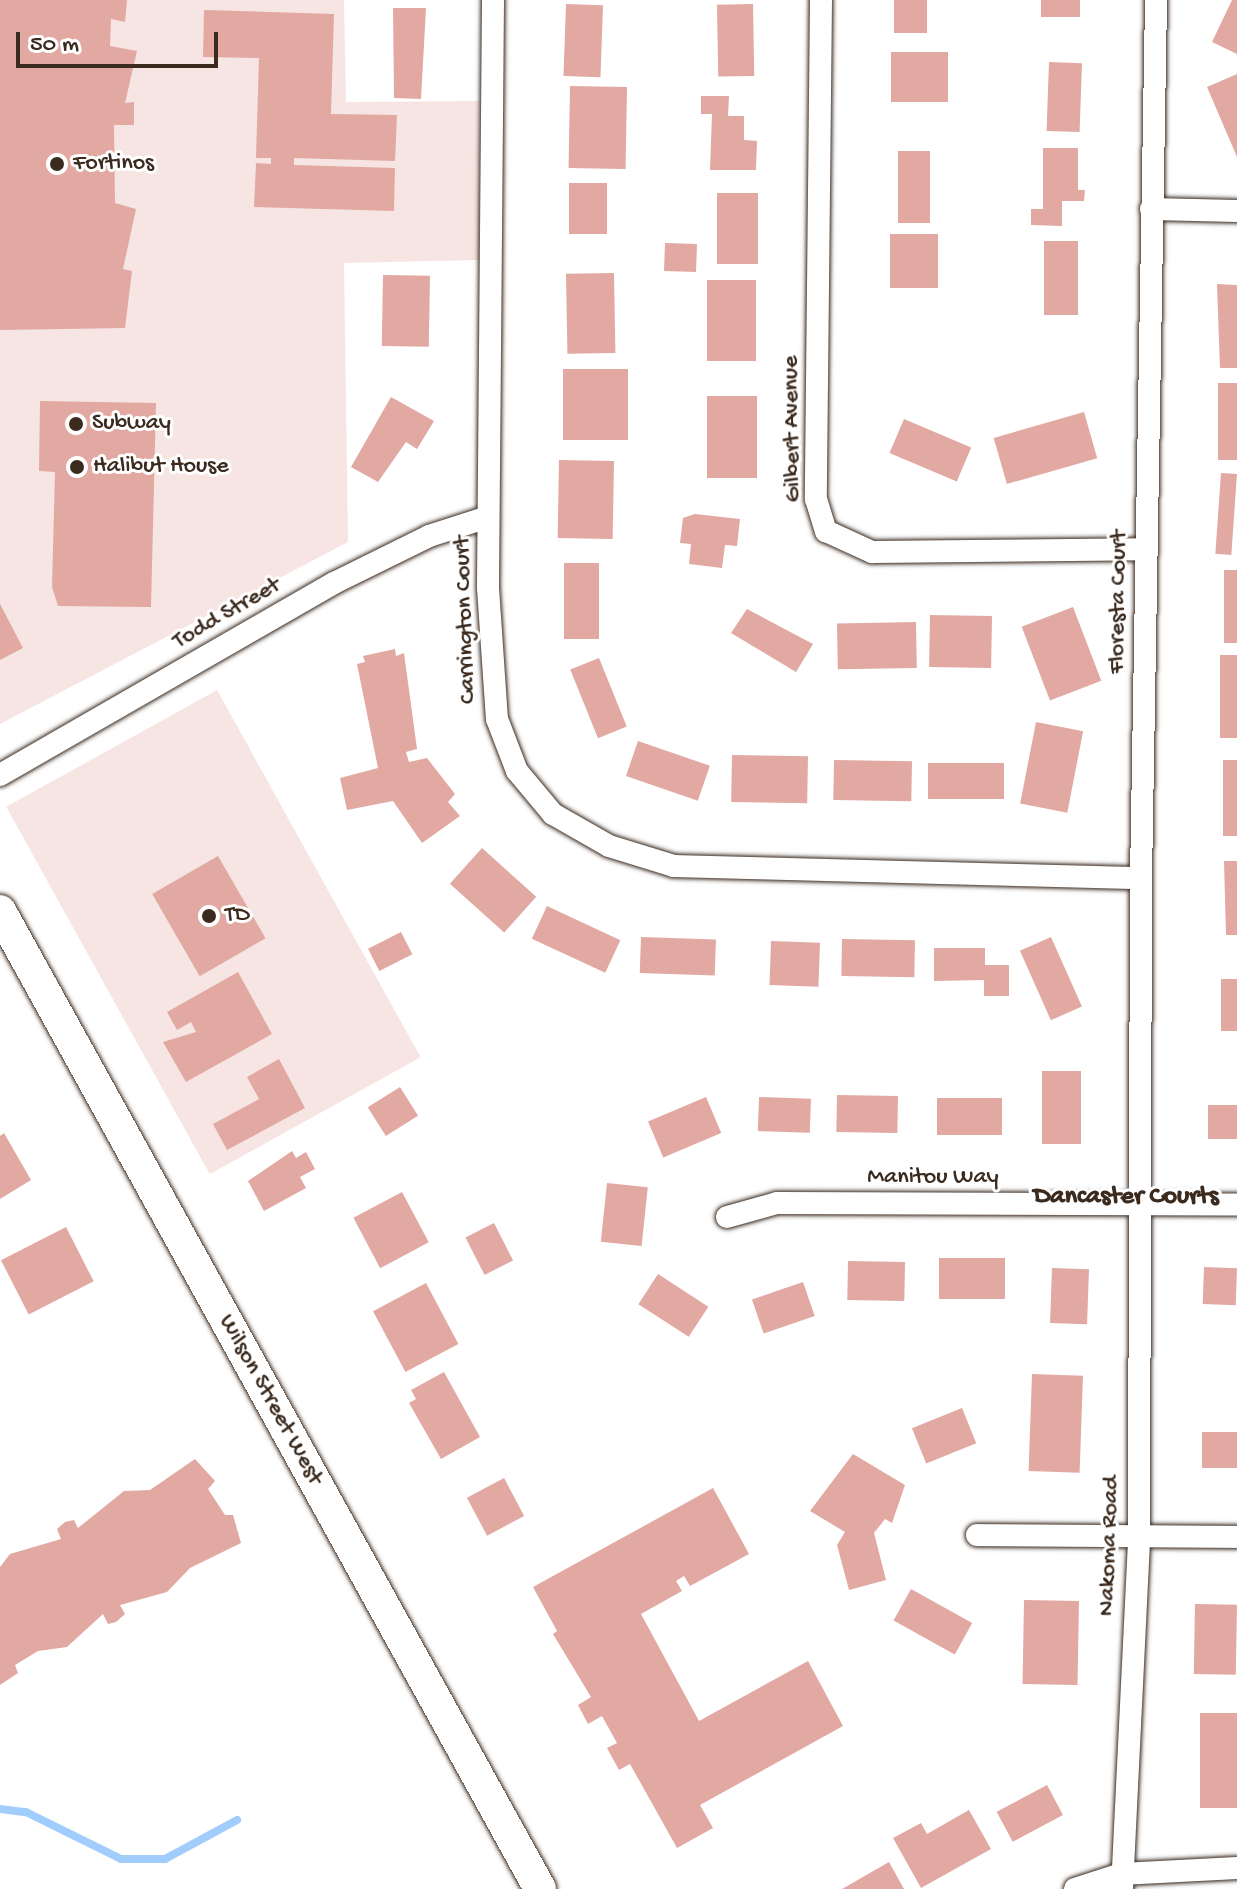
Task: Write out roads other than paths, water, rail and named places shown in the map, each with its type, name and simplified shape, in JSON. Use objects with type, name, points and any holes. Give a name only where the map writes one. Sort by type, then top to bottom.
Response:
[{"type":"main road","name":"Wilson Street West","points":[[0,911],[540,1889]]},
{"type":"street","name":"Carrington Court","points":[[493,0],[488,517],[497,719],[517,771],[553,814],[609,846],[674,866],[746,872],[1141,878]]},
{"type":"street","name":"Gilbert Avenue","points":[[821,0],[816,499],[826,531],[872,552],[1145,549]]},
{"type":"street","name":"Floresta Court","points":[[1139,1205],[1145,549],[1156,0]]},
{"type":"street","points":[[1151,209],[1237,211]]},
{"type":"street","name":"Todd Street","points":[[0,775],[334,583],[429,536],[488,517]]},
{"type":"street","name":"Manitou Way","points":[[727,1217],[777,1203],[1237,1205]]},
{"type":"street","name":"Nakoma Road","points":[[1122,1881],[1139,1536],[1139,1205]]},
{"type":"street","points":[[977,1535],[1237,1537]]},
{"type":"street","points":[[1075,1889],[1237,1868]]},
{"type":"waterway","points":[[0,1809],[26,1812],[121,1859],[165,1859],[237,1820]]},
{"type":"place","name":"Fortinos","points":[[57,164]]},
{"type":"place","name":"Subway","points":[[76,424]]},
{"type":"place","name":"Halibut House","points":[[77,467]]},
{"type":"place","name":"TD","points":[[209,916]]},
{"type":"district","name":"Dancaster Courts","points":[[1126,1198]]}]
